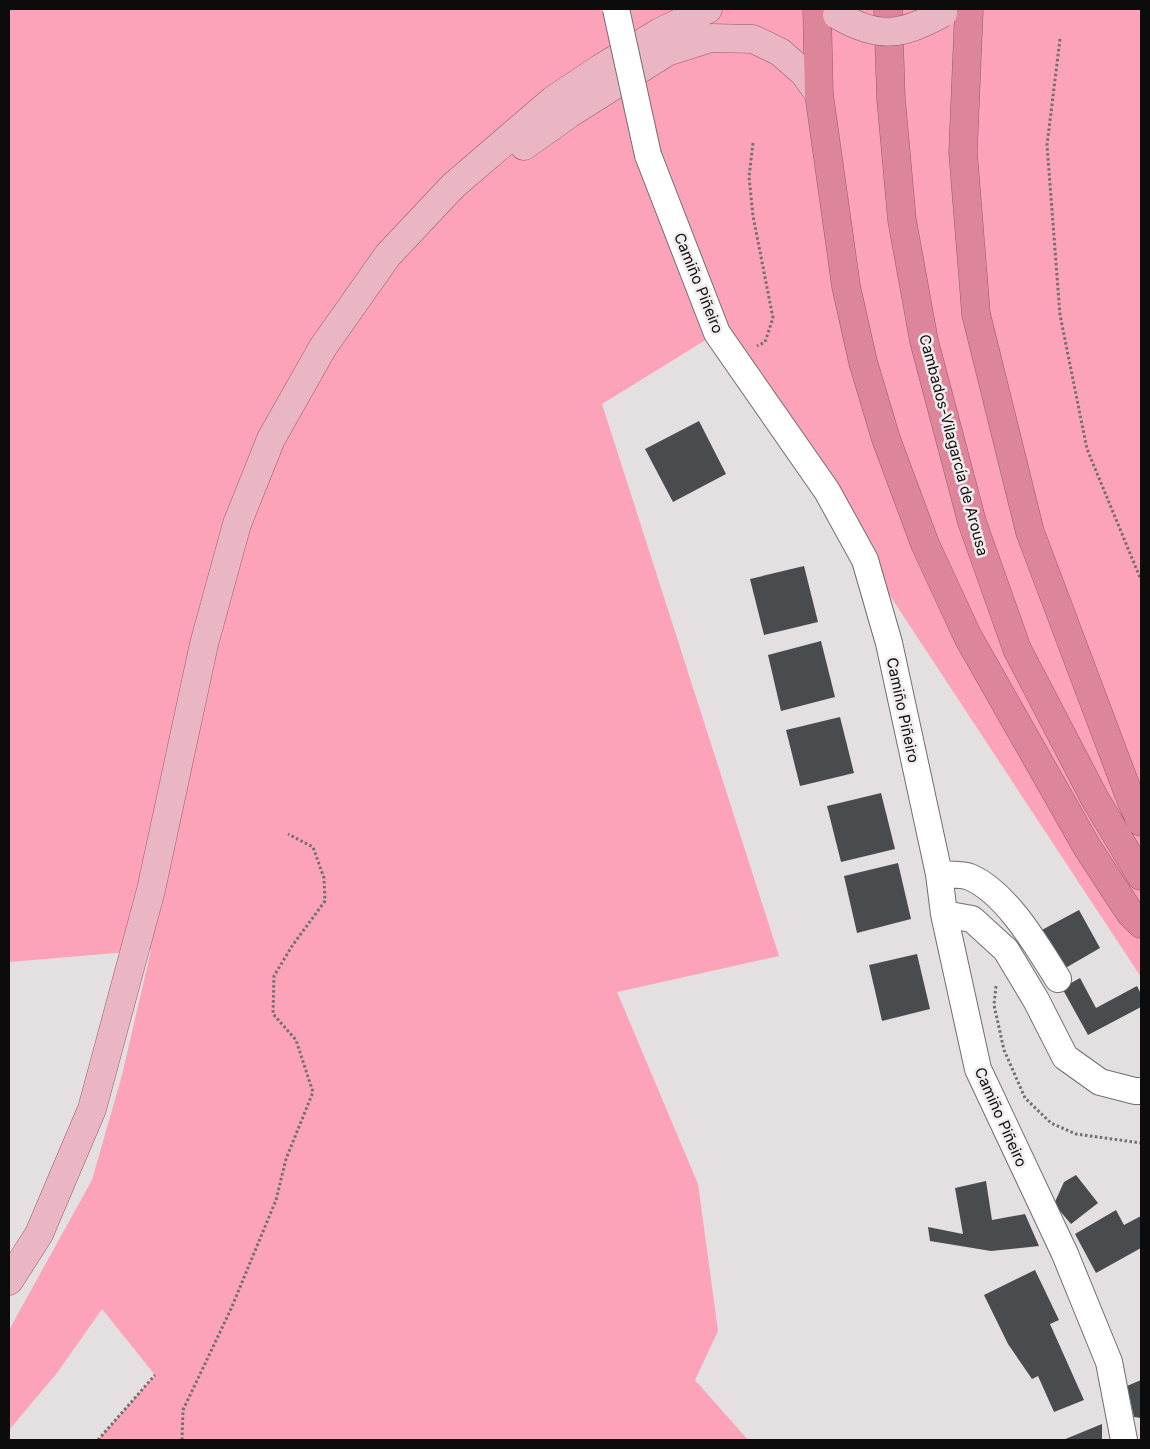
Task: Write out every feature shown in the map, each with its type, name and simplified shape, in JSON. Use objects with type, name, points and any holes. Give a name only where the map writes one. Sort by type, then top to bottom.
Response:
[{"type":"highway","name":"Cambados-Vilagarcía de Arousa","points":[[888,9],[891,99],[902,220],[924,340],[972,522],[1016,649],[1095,799],[1141,876]]},
{"type":"highway","points":[[953,10],[976,314],[1030,532],[1141,822]]},
{"type":"highway","points":[[827,11],[819,94],[846,286],[863,362],[886,439],[925,544],[968,637],[1087,847],[1130,913],[1141,924]]},
{"type":"main road","points":[[9,1281],[39,1234],[92,1109],[151,890],[204,644],[237,524],[271,439],[323,347],[388,255],[453,186],[554,100],[601,68],[652,37],[708,9]]},
{"type":"main road","points":[[827,11],[855,25],[885,32],[915,28],[953,10]]},
{"type":"main road","points":[[453,186],[508,158],[569,114],[668,52],[711,38],[753,40],[780,52],[804,73],[819,94]]},
{"type":"street","name":"Camiño Piñeiro","points":[[616,9],[648,155],[717,333],[827,491],[865,560],[889,643],[939,874],[944,914],[978,1069],[1065,1254],[1109,1362],[1124,1440]]},
{"type":"street","points":[[939,874],[969,877],[1002,900],[1034,941],[1058,979]]},
{"type":"street","points":[[944,914],[972,919],[1006,950],[1036,1000],[1065,1057],[1100,1082],[1135,1092],[1141,1090]]},
{"type":"path","points":[[1060,39],[1047,145],[1060,315],[1087,449],[1141,580]]},
{"type":"path","points":[[735,359],[765,342],[773,318],[753,216],[750,176],[753,143]]},
{"type":"path","points":[[182,1440],[183,1410],[235,1300],[276,1200],[286,1159],[313,1092],[296,1040],[273,1014],[274,976],[292,946],[325,901],[324,878],[313,847],[288,834]]},
{"type":"path","points":[[1006,950],[994,1005],[1004,1050],[1025,1098],[1050,1123],[1076,1134],[1141,1143]]},
{"type":"path","points":[[98,1440],[155,1376]]},
{"type":"shaded area","points":[[9,9],[1141,9],[1141,977],[717,333],[602,404],[779,956],[617,992],[698,1184],[718,1331],[695,1380],[748,1440],[98,1440],[155,1375],[102,1309],[57,1373],[9,1430],[9,1330],[92,1180],[122,1075],[151,950],[9,962]]},
{"type":"building","points":[[699,421],[726,474],[673,502],[645,449]]},
{"type":"building","points":[[804,566],[818,622],[764,635],[750,579]]},
{"type":"building","points":[[821,641],[835,697],[781,711],[768,655]]},
{"type":"building","points":[[840,717],[854,773],[800,786],[786,730]]},
{"type":"building","points":[[881,793],[895,849],[841,862],[827,806]]},
{"type":"building","points":[[898,863],[911,919],[857,933],[844,876]]},
{"type":"building","points":[[1079,910],[1100,948],[1062,970],[1040,931]]},
{"type":"building","points":[[917,954],[930,1009],[882,1021],[869,965]]},
{"type":"building","points":[[1080,978],[1096,1008],[1137,986],[1141,994],[1141,1007],[1088,1035],[1062,988]]},
{"type":"building","points":[[1076,1175],[1098,1203],[1071,1224],[1054,1204],[1064,1182]]},
{"type":"building","points":[[986,1181],[992,1220],[1025,1214],[1039,1246],[991,1251],[930,1241],[928,1227],[963,1234],[955,1188]]},
{"type":"building","points":[[1116,1210],[1124,1225],[1141,1216],[1141,1248],[1096,1273],[1075,1234]]},
{"type":"building","points":[[1035,1270],[1059,1320],[1050,1324],[1084,1400],[1054,1412],[1038,1376],[1032,1379],[1008,1344],[984,1295]]},
{"type":"building","points":[[1141,1380],[1141,1418],[1134,1417],[1127,1386]]},
{"type":"building","points":[[1102,1424],[1102,1440],[1063,1440]]}]
